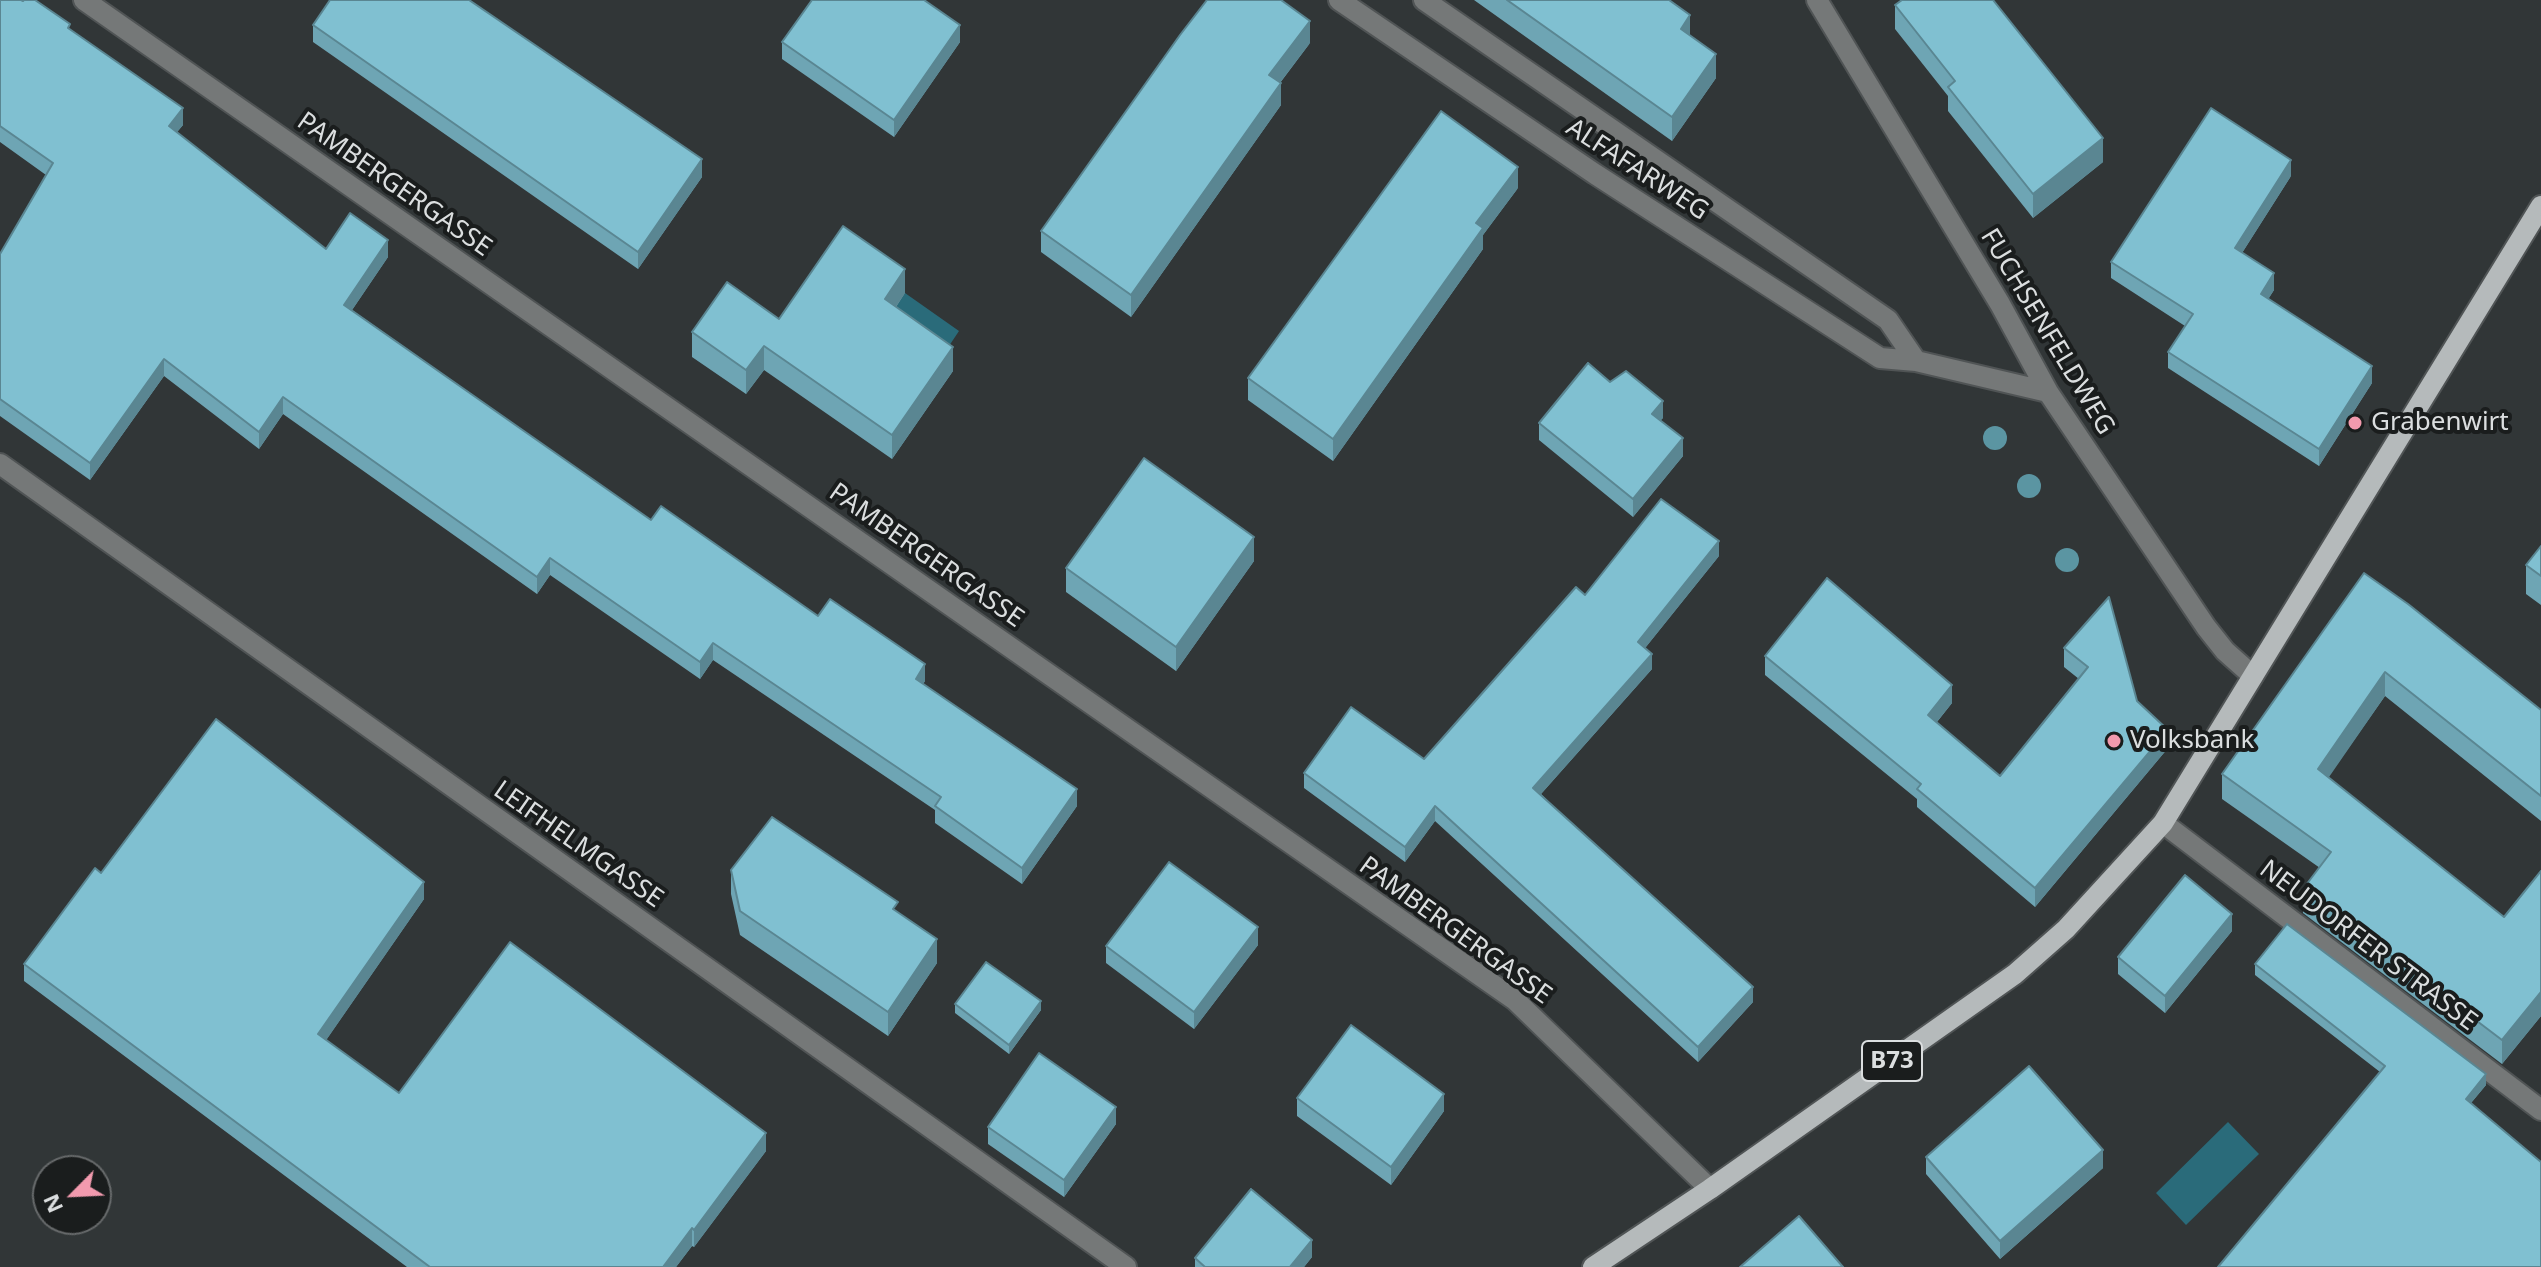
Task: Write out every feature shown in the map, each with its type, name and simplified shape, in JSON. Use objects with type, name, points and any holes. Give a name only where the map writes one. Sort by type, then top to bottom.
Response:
[{"type":"main road","name":"B73","points":[[1593,1267],[1710,1189],[2015,974],[2066,929],[2163,823],[2541,206]]},
{"type":"street","name":"PAMBERGERGASSE","points":[[84,0],[1515,1000],[1710,1189]]},
{"type":"street","name":"ALFAFARWEG","points":[[1339,0],[1595,174],[1880,358],[1916,361],[2048,392]]},
{"type":"street","name":"ALFAFARWEG","points":[[1424,0],[1888,320],[1916,361]]},
{"type":"street","name":"FUCHSENFELDWEG","points":[[1817,0],[2000,304],[2048,392],[2206,627],[2225,651],[2253,676]]},
{"type":"street","name":"LEIFHELMGASSE","points":[[0,464],[1126,1267]]},
{"type":"street","name":"NEUDORFER STRASSE","points":[[2163,823],[2541,1110]]},
{"type":"water","points":[[905,293],[959,331],[939,361],[885,323]]},
{"type":"water","points":[[2228,1122],[2259,1154],[2186,1225],[2156,1193]]},
{"type":"building","points":[[0,0],[35,0],[70,24],[68,28],[183,108],[169,126],[326,249],[350,213],[388,240],[344,305],[651,520],[661,506],[818,616],[830,599],[925,664],[916,679],[1077,789],[1022,868],[935,806],[941,797],[713,643],[700,662],[550,558],[537,577],[283,397],[259,432],[164,359],[90,463],[0,399],[0,254],[53,163],[0,126]]},
{"type":"building","points":[[330,0],[469,0],[702,159],[638,252],[313,25]]},
{"type":"building","points":[[812,0],[924,0],[960,25],[894,120],[782,42]]},
{"type":"building","points":[[1207,0],[1281,0],[1310,21],[1269,75],[1281,83],[1131,295],[1041,231]]},
{"type":"building","points":[[1507,0],[1669,0],[1690,15],[1681,29],[1716,54],[1672,117]]},
{"type":"building","points":[[1902,0],[1993,0],[2103,138],[2033,194],[1948,87],[1955,81],[1895,5]]},
{"type":"building","points":[[2211,108],[2291,160],[2235,248],[2274,273],[2261,294],[2372,366],[2319,449],[2168,352],[2193,314],[2111,262]]},
{"type":"building","points":[[1441,111],[1518,167],[1476,223],[1483,228],[1333,439],[1248,378]]},
{"type":"building","points":[[843,226],[905,269],[885,299],[953,347],[892,435],[764,346],[746,370],[692,332],[727,282],[779,319]]},
{"type":"building","points":[[1588,363],[1610,382],[1626,371],[1663,401],[1652,414],[1683,438],[1633,499],[1539,423]]},
{"type":"building","points":[[1144,458],[1254,537],[1176,647],[1066,568]]},
{"type":"building","points":[[1661,499],[1719,541],[1638,642],[1652,654],[1533,788],[1753,987],[1698,1047],[1435,806],[1405,847],[1304,773],[1351,707],[1424,759],[1576,587],[1585,595]]},
{"type":"building","points":[[2541,546],[2541,576],[2526,565]]},
{"type":"building","points":[[2364,573],[2408,604],[2541,710],[2541,796],[2385,672],[2318,769],[2504,917],[2541,871],[2541,992],[2502,1040],[2303,889],[2331,852],[2222,774]]},
{"type":"building","points":[[1827,578],[1952,685],[1928,715],[2000,776],[2088,667],[2064,648],[2109,597],[2137,701],[2168,730],[2035,888],[1917,789],[1921,784],[1765,656]]},
{"type":"building","points":[[216,719],[424,882],[318,1034],[399,1093],[510,942],[766,1133],[663,1267],[430,1267],[24,964],[95,868],[101,873]]},
{"type":"building","points":[[772,817],[898,902],[893,909],[937,939],[888,1012],[740,911],[731,870]]},
{"type":"building","points":[[1169,862],[1258,927],[1194,1012],[1106,946]]},
{"type":"building","points":[[2185,875],[2232,914],[2165,996],[2118,957]]},
{"type":"building","points":[[2287,924],[2486,1074],[2466,1099],[2541,1162],[2541,1267],[2218,1267],[2385,1066],[2255,964]]},
{"type":"building","points":[[986,962],[1041,1001],[1009,1045],[955,1004]]},
{"type":"building","points":[[1351,1025],[1444,1094],[1391,1167],[1297,1098]]},
{"type":"building","points":[[1039,1053],[1116,1107],[1064,1180],[988,1127]]},
{"type":"building","points":[[2029,1066],[2103,1150],[2000,1241],[1926,1157]]},
{"type":"building","points":[[1251,1189],[1312,1240],[1290,1267],[1205,1267],[1195,1258]]},
{"type":"building","points":[[1799,1216],[1843,1267],[1740,1267]]},
{"type":"place","name":"Grabenwirt","points":[[2355,423]]},
{"type":"place","name":"Volksbank","points":[[2114,741]]}]
